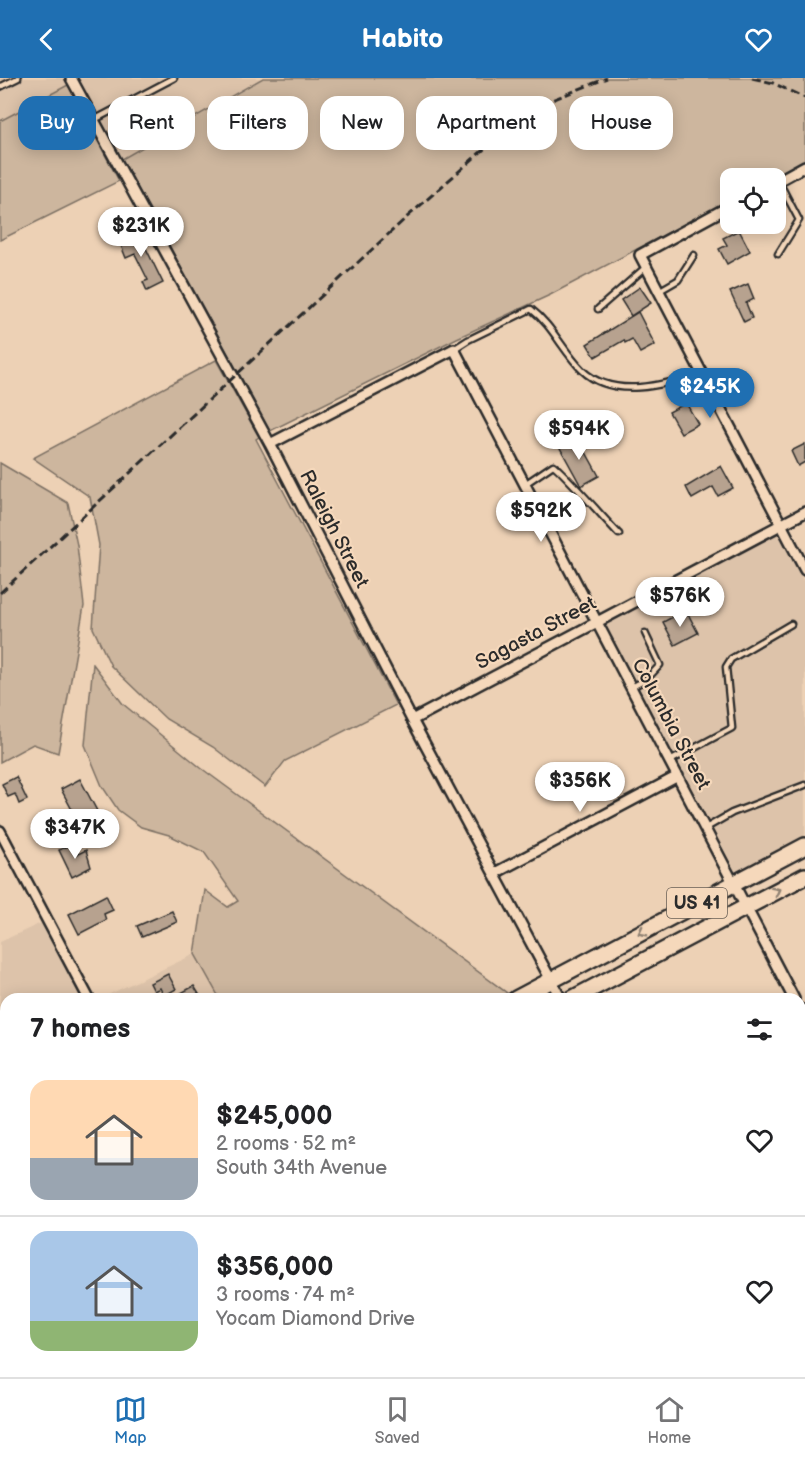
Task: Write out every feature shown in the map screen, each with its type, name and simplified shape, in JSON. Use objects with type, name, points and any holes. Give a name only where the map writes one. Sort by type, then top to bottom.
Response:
[{"type":"main road","name":"US 41","points":[[527,993],[805,846]]},
{"type":"main road","name":"US 41","points":[[583,993],[805,876]]},
{"type":"street","name":"Raleigh Street","points":[[71,78],[81,96]]},
{"type":"street","name":"Raleigh Street","points":[[96,124],[270,444],[412,720],[558,993]]},
{"type":"street","points":[[786,176],[805,166]]},
{"type":"street","points":[[720,211],[640,255],[805,570]]},
{"type":"street","points":[[270,444],[454,349]]},
{"type":"street","name":"Columbia Street","points":[[454,349],[791,993]]},
{"type":"street","name":"Sagasta Street","points":[[412,720],[596,620],[805,512]]},
{"type":"street","points":[[495,873],[678,776]]},
{"type":"street","points":[[0,831],[86,993]]},
{"type":"lane","points":[[0,87],[18,78]]},
{"type":"lane","points":[[96,119],[174,78]]},
{"type":"lane","points":[[786,197],[799,220]]},
{"type":"lane","points":[[778,254],[799,220],[805,217]]},
{"type":"lane","points":[[658,291],[678,280],[694,255]]},
{"type":"lane","points":[[598,309],[646,267]]},
{"type":"lane","points":[[454,349],[468,339],[531,309],[581,369],[592,378],[624,387],[658,386],[701,373]]},
{"type":"lane","points":[[525,484],[546,468],[553,465],[558,467],[570,484],[619,534]]},
{"type":"lane","points":[[670,761],[732,728],[726,667],[731,659],[791,624]]},
{"type":"lane","points":[[631,687],[648,679],[658,670],[660,664],[645,633]]},
{"type":"lane","points":[[706,828],[732,813],[805,785]]},
{"type":"shaded area","points":[[0,78],[64,78],[68,85],[47,96],[18,96],[18,111],[0,121]]},
{"type":"shaded area","points":[[78,78],[263,78],[232,96],[207,96],[207,110],[195,117],[195,96],[108,96],[108,133],[96,111],[96,96],[88,96]]},
{"type":"shaded area","points":[[263,78],[805,78],[805,160],[786,170],[720,168],[720,205],[550,295],[457,338],[270,431],[122,159],[138,150],[195,150],[195,117],[207,110],[207,150],[308,150],[308,96],[232,96]]},
{"type":"shaded area","points":[[68,85],[74,96],[47,96]]},
{"type":"shaded area","points":[[18,111],[18,150],[96,150],[96,138],[119,181],[0,240],[0,121]]},
{"type":"shaded area","points":[[117,150],[138,150],[122,159]]},
{"type":"shaded area","points":[[216,360],[259,437],[256,439],[396,705],[285,761],[265,787],[213,747],[166,719],[111,666],[93,628],[99,545],[90,497],[33,458]]},
{"type":"shaded area","points":[[0,463],[68,503],[77,545],[84,606],[58,753],[33,744],[0,762]]},
{"type":"shaded area","points":[[777,533],[805,583],[805,836],[736,872],[605,622]]},
{"type":"shaded area","points":[[93,664],[123,704],[201,768],[507,993],[217,993],[195,954],[205,890],[228,907],[238,901],[204,852],[169,835],[141,827],[118,810],[102,786],[85,745]]},
{"type":"shaded area","points":[[41,923],[79,993],[0,993],[0,942]]},
{"type":"shaded area","points":[[195,954],[217,993],[112,993]]},
{"type":"building","points":[[137,230],[163,283],[147,291],[143,282],[148,280],[135,254],[126,258],[118,238]]},
{"type":"building","points":[[731,234],[741,234],[750,251],[727,264],[719,249],[727,245],[723,238]]},
{"type":"building","points":[[748,284],[754,299],[746,303],[752,318],[744,322],[730,292]]},
{"type":"building","points":[[640,287],[651,303],[631,316],[621,300]]},
{"type":"building","points":[[638,312],[655,345],[640,353],[632,339],[625,343],[624,340],[595,357],[587,344]]},
{"type":"building","points":[[686,403],[698,424],[681,433],[669,412]]},
{"type":"building","points":[[577,436],[599,476],[581,486],[559,446]]},
{"type":"building","points":[[805,444],[805,462],[798,466],[791,451]]},
{"type":"building","points":[[721,466],[733,488],[718,496],[713,487],[692,499],[686,487]]},
{"type":"building","points":[[686,610],[698,633],[675,645],[663,622]]},
{"type":"building","points":[[16,777],[27,800],[19,804],[15,794],[8,797],[2,784]]},
{"type":"building","points":[[80,779],[97,811],[78,821],[61,789]]},
{"type":"building","points":[[73,843],[78,854],[86,850],[91,867],[72,877],[59,850]]},
{"type":"building","points":[[106,895],[113,910],[104,914],[106,920],[79,934],[69,914]]},
{"type":"building","points":[[172,911],[177,922],[142,937],[137,926]]},
{"type":"building","points":[[168,974],[176,989],[169,993],[162,993],[160,988],[154,991],[150,983]]},
{"type":"building","points":[[194,986],[198,993],[181,993]]},
{"type":"railway","points":[[0,593],[406,218],[516,121],[542,104],[607,78]]},
{"type":"railway","points":[[752,78],[773,83],[805,98]]}]
